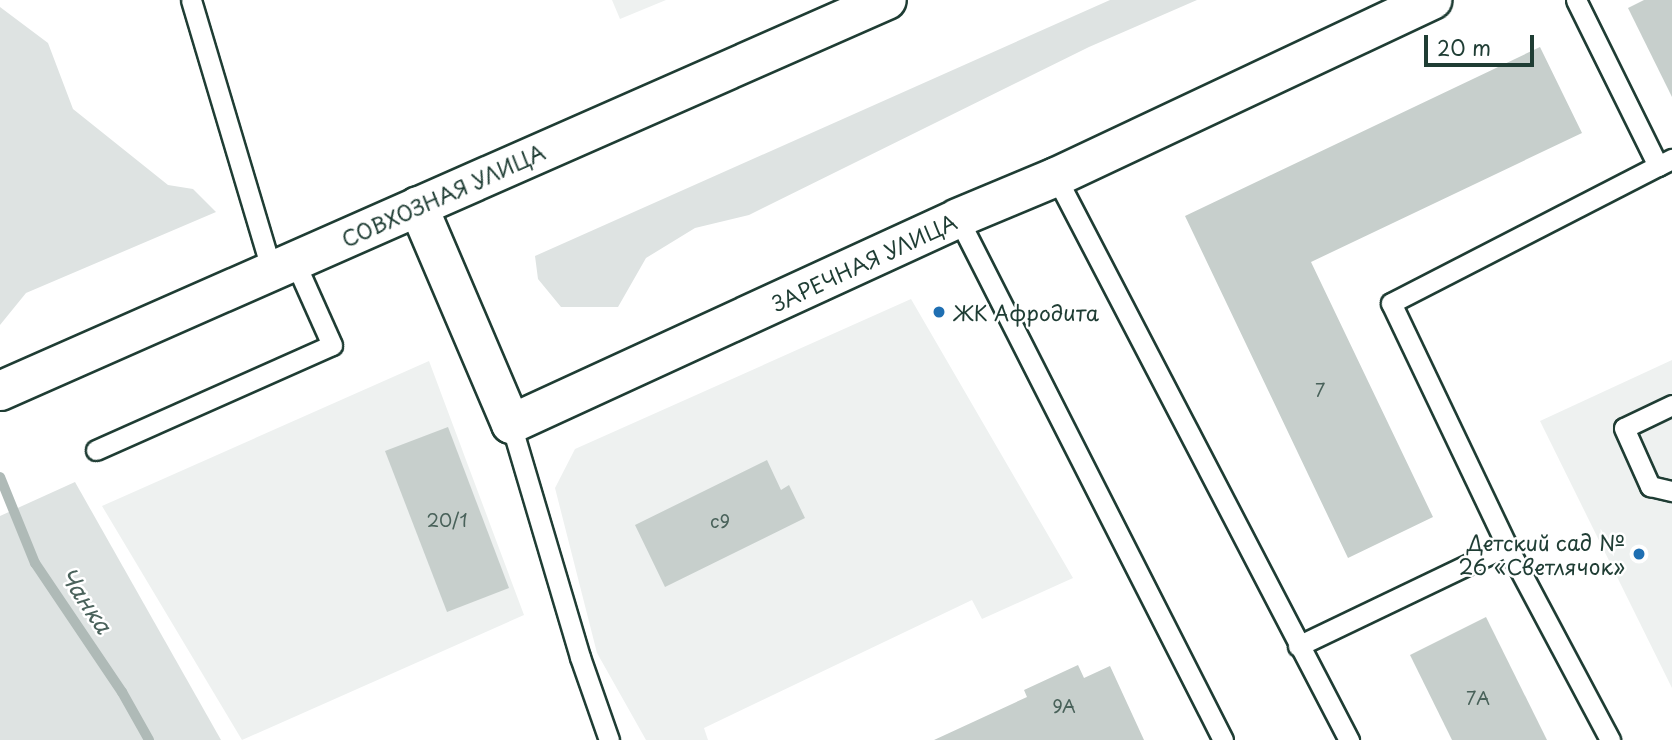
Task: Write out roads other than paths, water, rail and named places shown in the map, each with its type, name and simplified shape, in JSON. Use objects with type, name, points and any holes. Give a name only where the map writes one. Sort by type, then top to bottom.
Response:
[{"type":"street","name":"СОВХОЗНАЯ УЛИЦА","points":[[0,391],[887,0]]},
{"type":"street","name":"ЗАРЕЧНАЯ УЛИЦА","points":[[511,424],[958,218],[1056,177],[1432,0]]},
{"type":"street","points":[[418,206],[511,424]]},
{"type":"lane","points":[[96,450],[332,345],[283,265],[191,0]]},
{"type":"lane","points":[[1576,0],[1665,162],[1391,303],[1507,547],[1610,740]]},
{"type":"lane","points":[[1056,177],[1349,740]]},
{"type":"lane","points":[[958,218],[1223,740]]},
{"type":"lane","points":[[1672,405],[1624,428],[1650,486],[1672,491]]},
{"type":"lane","points":[[511,424],[580,657],[609,740]]},
{"type":"lane","points":[[1298,646],[1507,547]]},
{"type":"waterway","name":"Чанка","points":[[0,477],[35,563],[122,692],[149,740]]},
{"type":"place","name":"ЖК Афродита","points":[[939,312]]},
{"type":"place","name":"Детский сад № 26 «Светлячок»","points":[[1639,554]]}]
